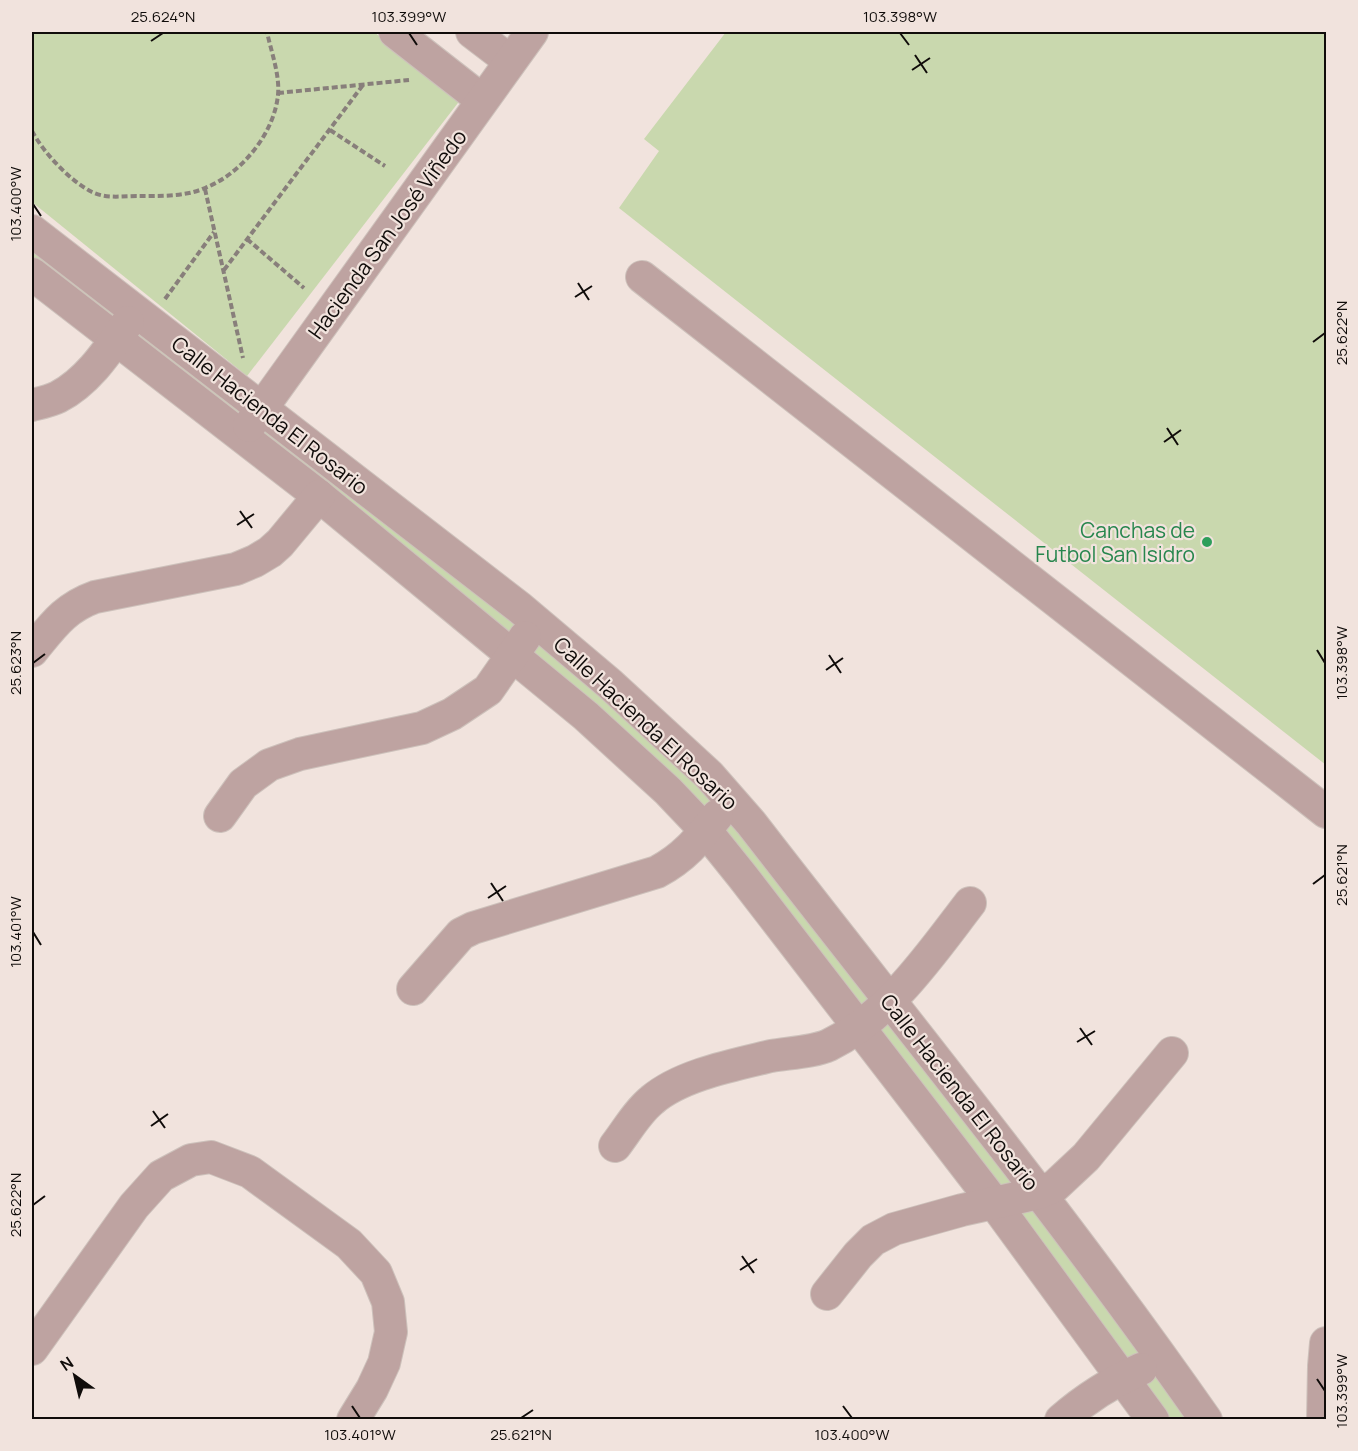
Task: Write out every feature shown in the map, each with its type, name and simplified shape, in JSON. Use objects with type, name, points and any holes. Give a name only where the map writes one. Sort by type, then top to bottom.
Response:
[{"type":"street","points":[[395,32],[482,100]]},
{"type":"street","points":[[471,32],[510,61]]},
{"type":"street","name":"Hacienda San José Viñedo","points":[[242,436],[532,32]]},
{"type":"street","name":"Calle Hacienda El Rosario","points":[[32,231],[535,621],[610,684],[709,775],[730,798],[1039,1193],[1206,1419]]},
{"type":"street","name":"Calle Hacienda El Rosario","points":[[32,274],[319,496],[513,654],[668,791],[706,831],[995,1204],[1153,1419]]},
{"type":"street","points":[[642,277],[1326,812]]},
{"type":"street","points":[[32,405],[56,398],[75,387],[116,338],[142,316]]},
{"type":"street","points":[[32,651],[64,612],[82,601],[236,569],[255,561],[280,543],[319,496]]},
{"type":"street","points":[[220,816],[243,784],[269,765],[300,754],[422,728],[452,714],[488,690],[535,621]]},
{"type":"street","points":[[413,989],[461,934],[473,928],[657,872],[673,864],[693,848],[730,798]]},
{"type":"street","points":[[615,1146],[650,1102],[679,1083],[734,1065],[827,1046],[858,1027],[889,1002],[929,957],[970,903]]},
{"type":"street","points":[[827,1294],[873,1240],[894,1229],[962,1210],[1039,1193],[1065,1178],[1086,1157],[1172,1053]]},
{"type":"street","points":[[32,1349],[134,1206],[160,1176],[191,1160],[211,1157],[250,1172],[349,1244],[376,1273],[388,1302],[391,1332],[384,1363],[372,1389],[353,1419]]},
{"type":"street","points":[[1323,1419],[1326,1343]]},
{"type":"street","points":[[1061,1419],[1082,1402],[1121,1377],[1163,1358]]},
{"type":"path","points":[[32,131],[37,142],[67,173],[91,191],[109,197],[159,196],[205,189],[233,171],[254,150],[266,132],[278,93],[267,32]]},
{"type":"path","points":[[278,93],[415,80]]},
{"type":"path","points":[[224,270],[363,85]]},
{"type":"path","points":[[330,130],[385,166]]},
{"type":"path","points":[[205,189],[244,366]]},
{"type":"path","points":[[142,316],[215,232]]},
{"type":"path","points":[[247,239],[304,288]]},
{"type":"green space","points":[[32,32],[374,32],[461,99],[247,376],[32,202]]},
{"type":"green space","name":"Canchas de Futbol San Isidro","points":[[726,32],[1326,32],[1326,765],[619,208],[659,151],[644,139]]},
{"type":"green space","points":[[32,238],[522,619],[703,779],[1198,1419],[1159,1419],[715,832],[32,267]]},
{"type":"place","name":"Canchas de Futbol San Isidro","points":[[1207,542]]}]
